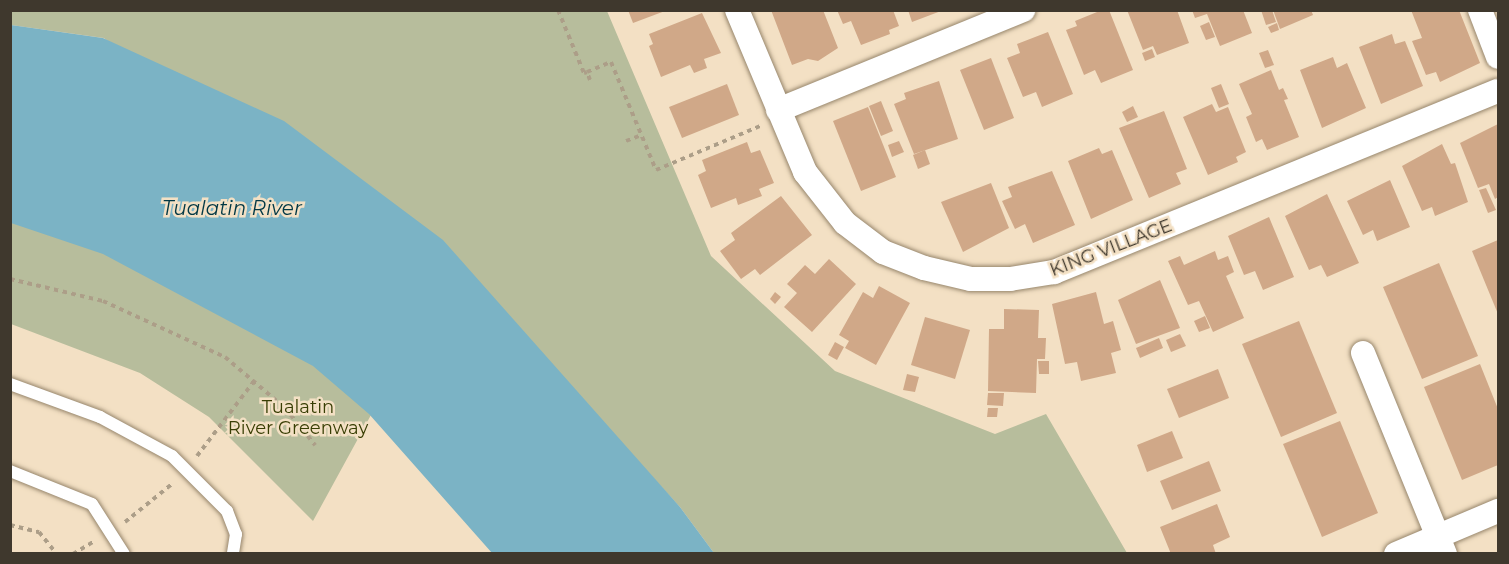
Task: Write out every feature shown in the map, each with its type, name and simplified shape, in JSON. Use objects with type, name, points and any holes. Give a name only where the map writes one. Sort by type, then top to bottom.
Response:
[{"type":"street","name":"KING VILLAGE","points":[[737,10],[805,172],[845,223],[883,252],[924,268],[971,279],[1010,279],[1054,272],[1498,91]]},
{"type":"street","points":[[780,114],[1023,10]]},
{"type":"street","points":[[1480,10],[1498,57]]},
{"type":"street","points":[[1364,353],[1442,545]]},
{"type":"street","points":[[1396,554],[1442,545],[1498,511]]},
{"type":"lane","points":[[10,384],[100,417],[172,456],[227,511],[236,534],[233,554]]},
{"type":"lane","points":[[10,471],[92,504],[124,554]]},
{"type":"path","points":[[558,10],[584,73],[611,62],[656,170],[780,114]]},
{"type":"path","points":[[587,72],[590,80]]},
{"type":"path","points":[[626,141],[642,135]]},
{"type":"path","points":[[10,279],[103,301],[225,357],[285,408],[315,445]]},
{"type":"path","points":[[10,525],[39,532],[57,554]]},
{"type":"green space","points":[[11,10],[607,11],[711,256],[835,371],[995,434],[1046,414],[1127,553],[714,553],[680,507],[592,411],[104,38],[11,25]]},
{"type":"green space","name":"Tualatin River Greenway","points":[[10,214],[109,242],[377,404],[313,521],[209,417],[140,373],[11,324]]},
{"type":"water","name":"Tualatin River","points":[[11,25],[103,38],[284,121],[443,240],[680,507],[714,553],[492,553],[369,414],[313,366],[103,254],[11,223]]},
{"type":"building","points":[[628,10],[664,10],[665,11],[633,23]]},
{"type":"building","points":[[771,10],[823,10],[838,48],[818,61],[808,59],[792,65]]},
{"type":"building","points":[[837,10],[893,10],[899,26],[889,30],[890,34],[861,45],[851,21],[843,24]]},
{"type":"building","points":[[908,10],[941,10],[941,11],[912,22]]},
{"type":"building","points":[[1102,10],[1109,10],[1133,70],[1101,83],[1095,70],[1084,75],[1066,30],[1077,26],[1075,21]]},
{"type":"building","points":[[1127,10],[1177,10],[1189,43],[1157,55],[1153,46],[1143,50]]},
{"type":"building","points":[[1192,10],[1243,10],[1252,33],[1220,46],[1207,14],[1195,18]]},
{"type":"building","points":[[1261,10],[1272,10],[1276,22],[1266,25]]},
{"type":"building","points":[[1273,10],[1311,10],[1313,15],[1280,29]]},
{"type":"building","points":[[1411,10],[1459,10],[1480,63],[1440,82],[1436,72],[1426,75],[1412,41],[1422,38]]},
{"type":"building","points":[[702,13],[721,53],[704,59],[707,68],[694,73],[690,65],[661,77],[649,46],[653,44],[649,34]]},
{"type":"building","points":[[1209,22],[1215,37],[1206,40],[1200,26]]},
{"type":"building","points":[[1277,23],[1279,30],[1271,33],[1268,27]]},
{"type":"building","points":[[1048,32],[1073,94],[1042,107],[1036,92],[1023,97],[1007,58],[1020,53],[1017,44]]},
{"type":"building","points":[[1392,34],[1395,44],[1405,41],[1423,86],[1381,104],[1359,47]]},
{"type":"building","points":[[1152,49],[1155,57],[1145,61],[1142,53]]},
{"type":"building","points":[[1268,50],[1274,65],[1265,68],[1259,53]]},
{"type":"building","points":[[1333,57],[1337,68],[1347,63],[1366,108],[1322,128],[1300,70]]},
{"type":"building","points":[[991,58],[1014,118],[984,130],[960,70]]},
{"type":"building","points":[[1271,70],[1279,90],[1283,88],[1288,99],[1284,100],[1299,137],[1267,150],[1262,139],[1256,142],[1246,117],[1252,114],[1239,84]]},
{"type":"building","points":[[939,81],[958,139],[914,154],[894,104],[906,99],[904,93]]},
{"type":"building","points":[[727,84],[739,115],[682,138],[669,107]]},
{"type":"building","points":[[1221,84],[1229,104],[1219,108],[1211,88]]},
{"type":"building","points":[[881,101],[893,131],[881,136],[869,106]]},
{"type":"building","points":[[1212,104],[1216,112],[1228,107],[1246,152],[1236,157],[1238,162],[1208,175],[1183,117]]},
{"type":"building","points":[[1133,106],[1138,117],[1127,122],[1122,112]]},
{"type":"building","points":[[868,107],[896,177],[861,191],[833,121]]},
{"type":"building","points":[[1164,111],[1187,169],[1176,173],[1181,184],[1149,198],[1119,128]]},
{"type":"building","points":[[1498,124],[1498,197],[1495,199],[1489,184],[1478,188],[1460,143]]},
{"type":"building","points":[[899,141],[904,152],[892,157],[888,145]]},
{"type":"building","points":[[747,142],[751,153],[760,150],[774,183],[759,189],[762,196],[738,205],[736,198],[711,208],[698,175],[706,171],[702,160]]},
{"type":"building","points":[[1442,144],[1451,164],[1455,163],[1468,202],[1435,216],[1432,207],[1422,211],[1402,166]]},
{"type":"building","points":[[1099,148],[1102,154],[1112,150],[1133,200],[1091,219],[1068,161]]},
{"type":"building","points":[[925,150],[930,164],[918,169],[913,155]]},
{"type":"building","points":[[1052,171],[1075,225],[1033,243],[1025,224],[1015,229],[1002,201],[1012,197],[1008,187]]},
{"type":"building","points":[[1390,180],[1410,227],[1377,241],[1373,230],[1363,235],[1347,201]]},
{"type":"building","points":[[991,183],[1009,228],[963,252],[941,202]]},
{"type":"building","points":[[1486,188],[1496,210],[1488,213],[1479,190]]},
{"type":"building","points":[[1327,194],[1359,263],[1327,277],[1321,265],[1309,270],[1285,216]]},
{"type":"building","points":[[781,196],[812,235],[760,275],[755,269],[741,279],[720,251],[735,240],[731,233]]},
{"type":"building","points":[[1269,217],[1294,277],[1263,290],[1255,271],[1244,275],[1228,236]]},
{"type":"building","points":[[1498,240],[1498,314],[1472,251]]},
{"type":"building","points":[[1215,251],[1218,260],[1228,256],[1234,272],[1226,276],[1244,318],[1213,332],[1199,301],[1188,305],[1168,261],[1180,256],[1184,265]]},
{"type":"building","points":[[829,259],[856,284],[812,332],[784,307],[797,293],[787,284],[805,265],[815,274]]},
{"type":"building","points":[[1439,263],[1478,356],[1422,379],[1383,287]]},
{"type":"building","points":[[1160,280],[1180,328],[1136,344],[1118,300]]},
{"type":"building","points":[[879,286],[910,303],[876,365],[845,348],[849,341],[839,335],[863,292],[873,298]]},
{"type":"building","points":[[775,292],[781,297],[775,304],[770,299]]},
{"type":"building","points":[[1096,292],[1104,324],[1113,321],[1121,350],[1111,353],[1116,373],[1081,381],[1077,362],[1065,364],[1052,304]]},
{"type":"building","points":[[1004,309],[1039,310],[1038,338],[1046,338],[1045,359],[1037,359],[1036,393],[988,391],[989,329],[1004,329]]},
{"type":"building","points":[[1205,316],[1210,328],[1199,332],[1194,321]]},
{"type":"building","points":[[925,317],[970,330],[955,379],[911,365]]},
{"type":"building","points":[[1299,321],[1337,413],[1281,437],[1242,344]]},
{"type":"building","points":[[1180,334],[1186,346],[1171,352],[1166,340]]},
{"type":"building","points":[[1159,338],[1163,348],[1140,358],[1136,348]]},
{"type":"building","points":[[835,342],[844,347],[837,360],[828,355]]},
{"type":"building","points":[[1038,361],[1049,361],[1049,374],[1039,374]]},
{"type":"building","points":[[1480,364],[1498,409],[1498,465],[1462,480],[1424,387]]},
{"type":"building","points":[[1218,369],[1229,398],[1179,418],[1167,389]]},
{"type":"building","points":[[907,374],[919,377],[915,392],[903,390]]},
{"type":"building","points":[[988,393],[1004,393],[1003,406],[987,405]]},
{"type":"building","points":[[988,408],[998,408],[997,417],[987,417]]},
{"type":"building","points":[[1340,421],[1378,513],[1322,537],[1283,444]]},
{"type":"building","points":[[1172,431],[1183,458],[1147,472],[1137,445]]},
{"type":"building","points":[[1209,461],[1221,491],[1172,510],[1160,481]]},
{"type":"building","points":[[1217,504],[1230,537],[1213,545],[1216,554],[1171,554],[1160,527]]}]
